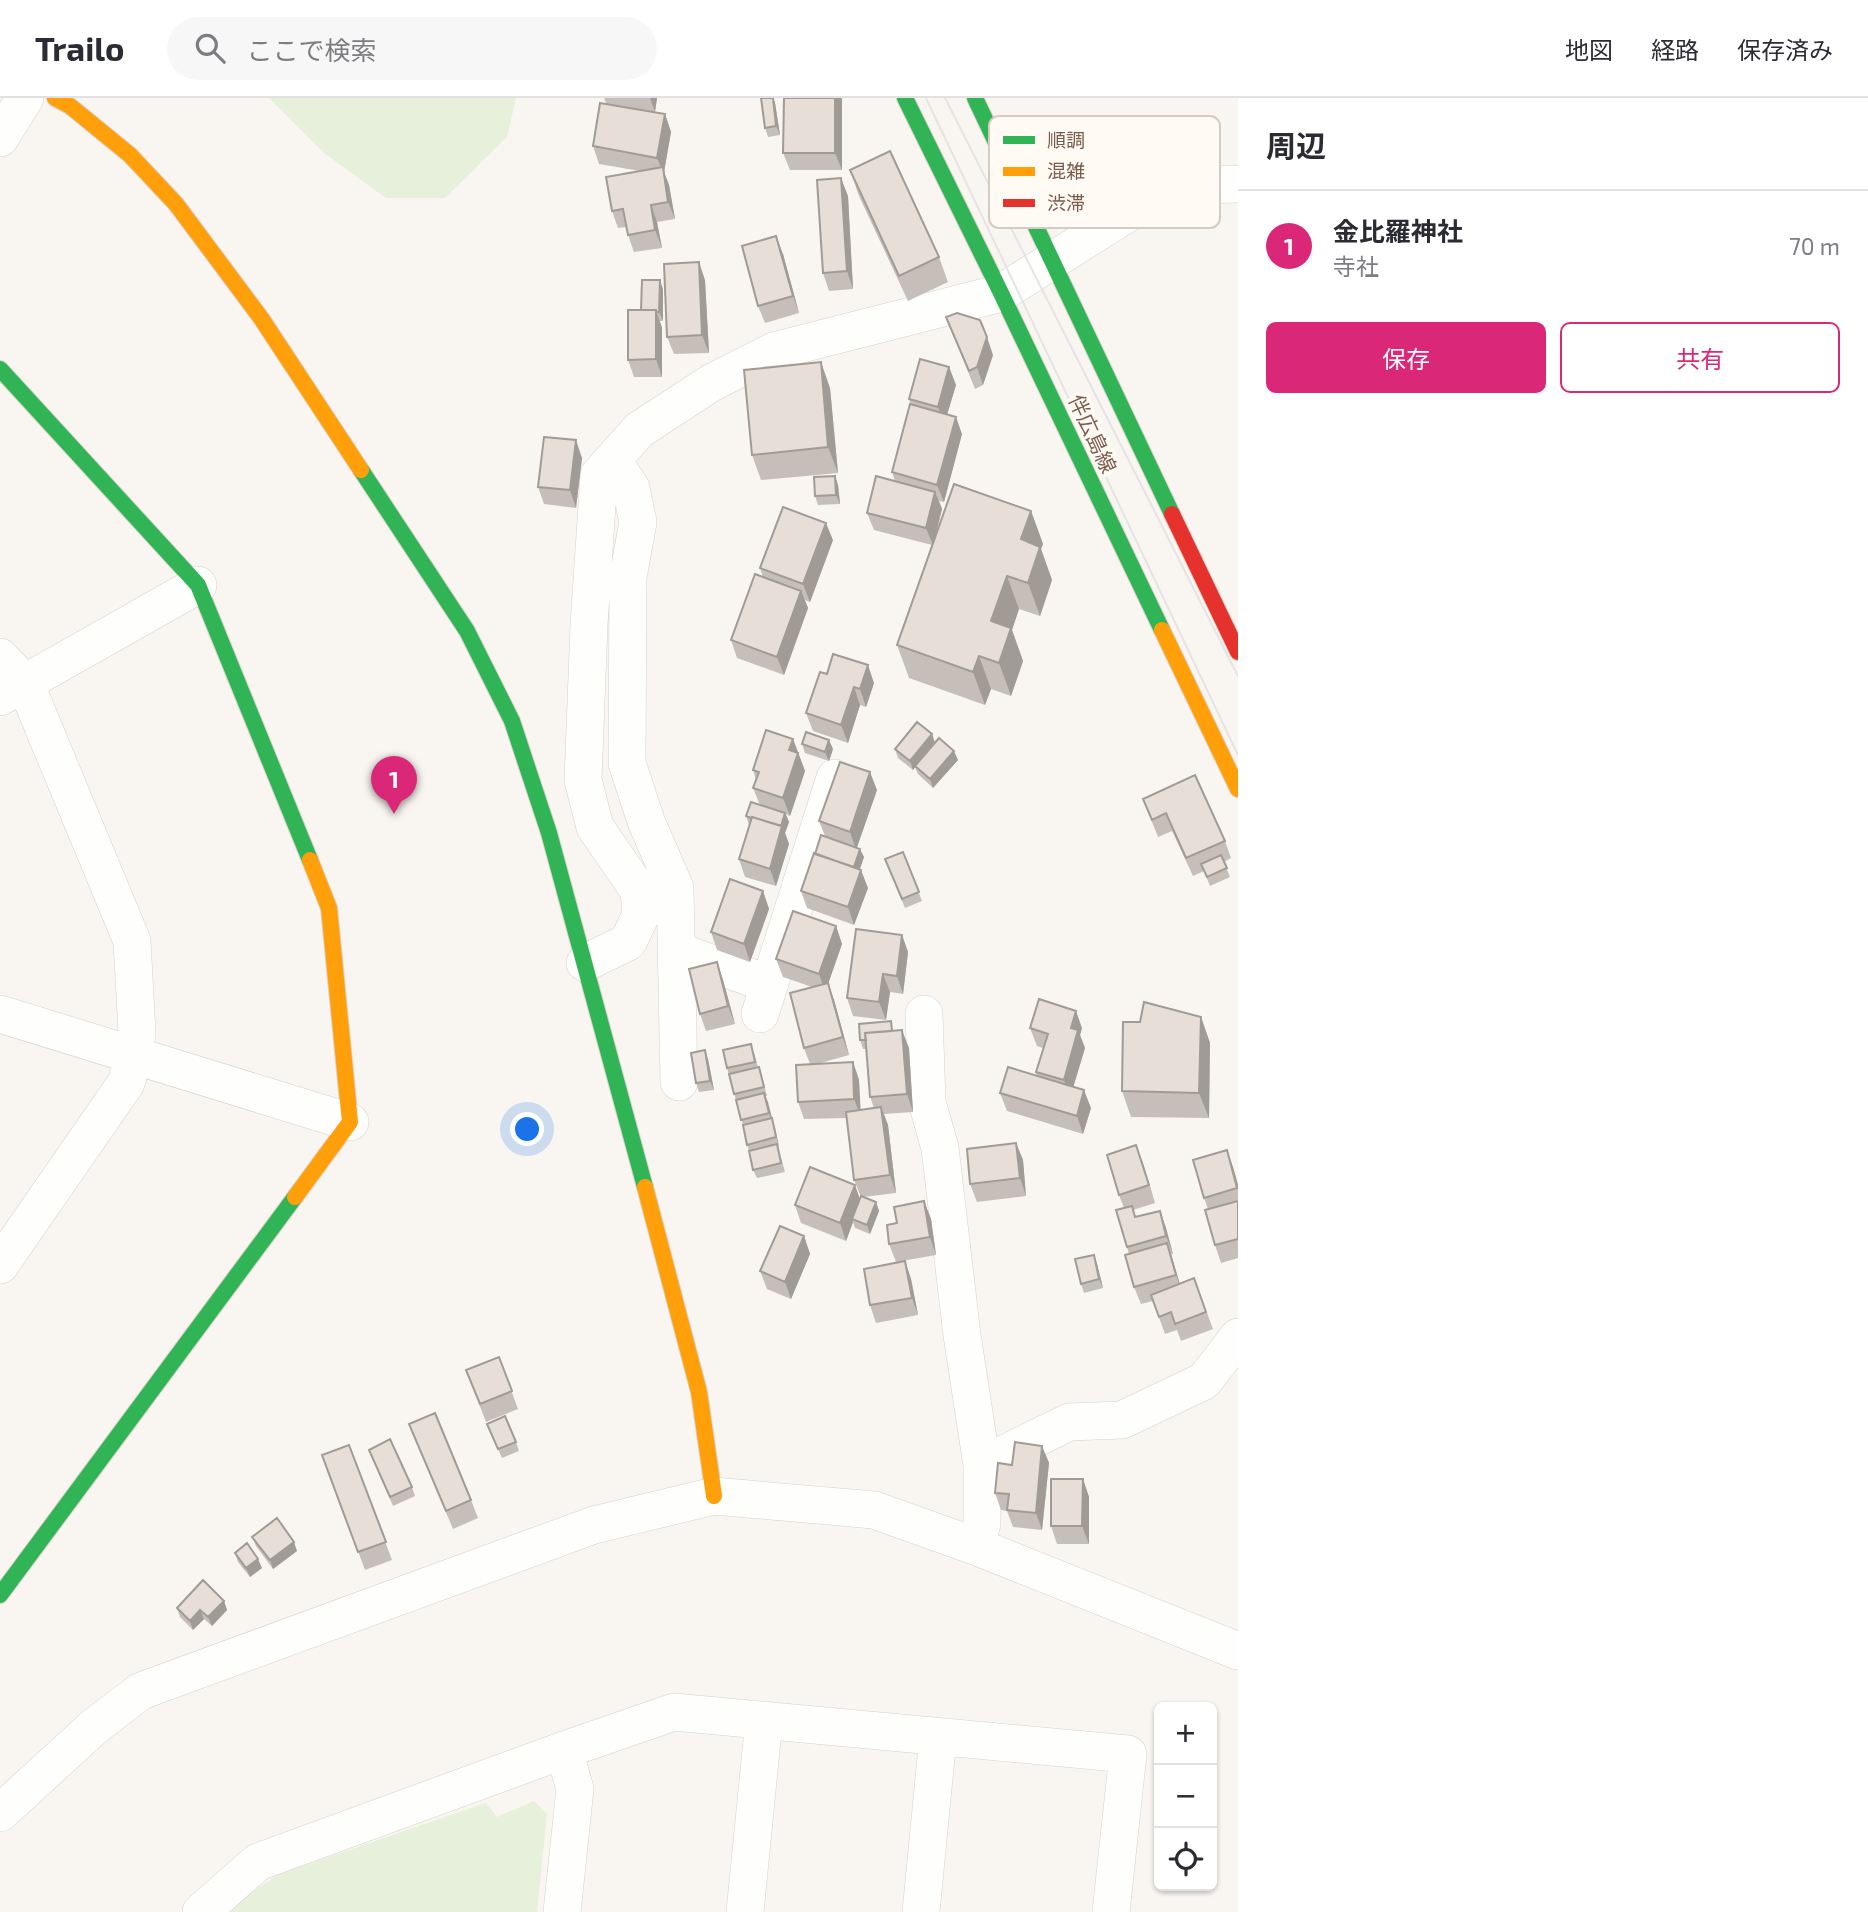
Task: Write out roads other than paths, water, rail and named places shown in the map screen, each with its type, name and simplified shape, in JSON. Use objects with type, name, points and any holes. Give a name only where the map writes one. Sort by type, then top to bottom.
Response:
[{"type":"street","points":[[0,138],[25,98]]},
{"type":"street","points":[[55,98],[70,106],[130,155],[176,204],[261,318],[467,631],[512,721],[549,833],[699,1392],[714,1496]]},
{"type":"street","name":"伴広島線","points":[[905,98],[1002,293],[1236,781]]},
{"type":"street","name":"伴広島線","points":[[975,98],[989,127]]},
{"type":"street","points":[[1220,184],[1238,184]]},
{"type":"street","name":"伴広島線","points":[[1038,228],[1238,652]]},
{"type":"street","points":[[585,963],[628,942],[641,915],[639,891],[595,827],[583,780],[589,625],[599,475],[639,430],[711,383],[774,351],[1002,293],[1104,228]]},
{"type":"street","points":[[0,369],[198,585],[329,908],[350,1122],[0,1595]]},
{"type":"street","points":[[612,460],[632,488],[638,522],[628,577],[627,763],[646,821],[676,888],[679,1082]]},
{"type":"street","points":[[12,690],[198,585]]},
{"type":"street","points":[[0,657],[12,690],[132,941],[137,1033],[126,1083],[0,1265]]},
{"type":"street","points":[[677,951],[764,999],[836,774]]},
{"type":"street","points":[[0,1014],[350,1122]]},
{"type":"street","points":[[924,1014],[927,1102],[940,1148],[962,1335],[982,1465],[982,1524],[975,1546]]},
{"type":"street","points":[[982,1465],[1069,1422],[1122,1420],[1204,1381],[1238,1337]]},
{"type":"street","points":[[0,1814],[96,1726],[141,1691],[594,1525],[714,1496],[874,1510],[975,1546],[1238,1651]]},
{"type":"street","points":[[201,1912],[258,1862],[564,1750],[674,1713],[1128,1754],[1111,1912]]},
{"type":"street","points":[[745,1912],[764,1720]]},
{"type":"street","points":[[921,1912],[938,1737]]},
{"type":"street","points":[[562,1912],[575,1789],[564,1750]]},
{"type":"tram line","points":[[926,98],[1238,755]]},
{"type":"tram line","points":[[945,98],[989,185]]},
{"type":"tram line","points":[[1011,228],[1238,676]]},
{"type":"place","name":"金比羅神社","points":[[394,814]]}]
